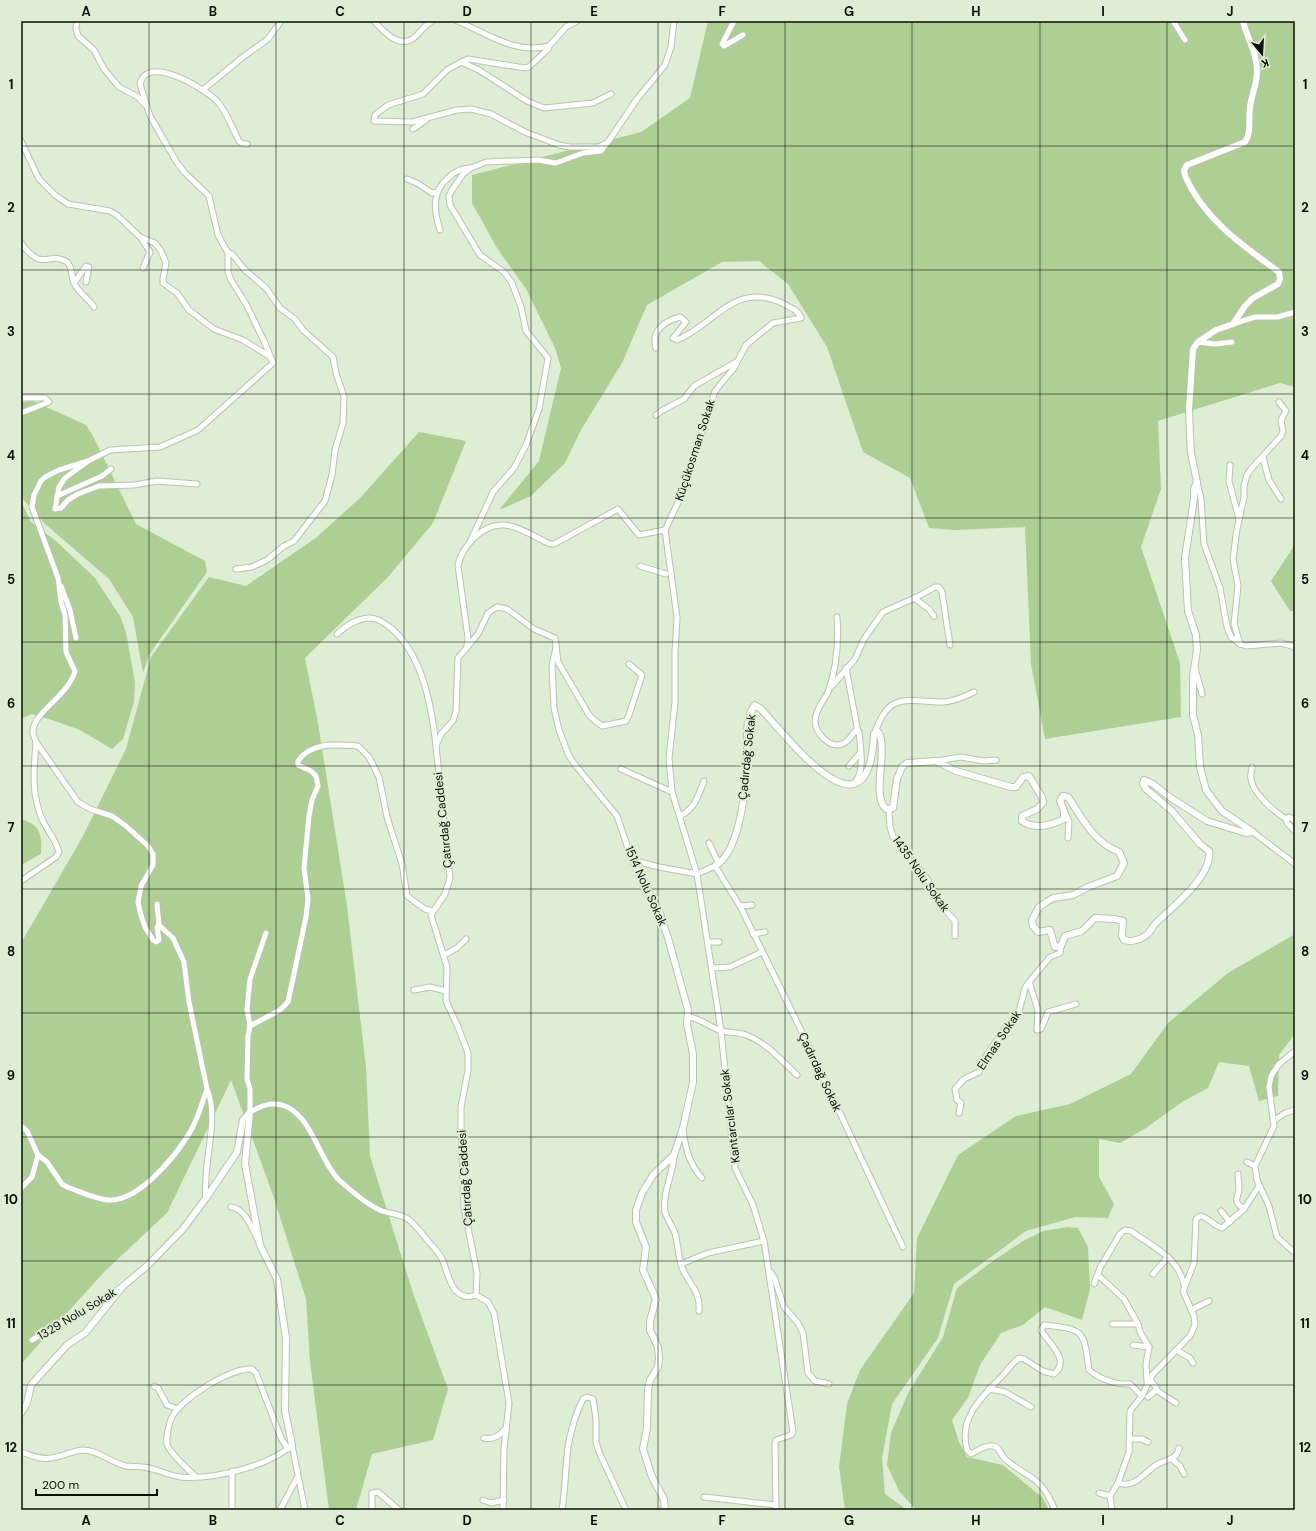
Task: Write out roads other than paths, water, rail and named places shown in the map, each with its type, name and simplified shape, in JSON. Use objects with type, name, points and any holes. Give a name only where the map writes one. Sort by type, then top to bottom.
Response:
[{"type":"street","points":[[77,21],[76,28],[78,36],[94,50],[104,70],[119,88],[138,97],[147,107]]},
{"type":"street","points":[[204,89],[243,57],[268,39],[281,21]]},
{"type":"street","points":[[374,21],[383,31],[392,38],[401,42],[408,42],[415,38],[432,21]]},
{"type":"street","points":[[457,21],[492,38],[517,47],[535,49],[549,46]]},
{"type":"street","points":[[577,21],[566,27],[549,46],[548,50],[529,67],[525,68],[468,59],[448,69],[423,94],[388,105],[375,115],[373,119],[378,121],[412,122],[457,110],[471,109],[491,114],[525,132],[559,145],[599,147],[608,142]]},
{"type":"street","points":[[440,230],[436,214],[437,192],[439,186],[451,175],[466,168],[471,168],[491,161],[538,160],[556,163],[583,153],[601,151],[637,99],[665,65],[671,47],[674,21]]},
{"type":"street","points":[[734,21],[722,44],[724,46],[743,35]]},
{"type":"street","points":[[1173,21],[1185,40]]},
{"type":"street","points":[[1233,324],[1244,306],[1253,298],[1278,284],[1280,278],[1278,272],[1225,232],[1204,208],[1189,185],[1184,170],[1187,165],[1196,160],[1245,142],[1250,135],[1249,110],[1257,71],[1251,40],[1242,21]]},
{"type":"street","points":[[461,62],[479,70],[527,101],[544,108],[593,103],[611,94]]},
{"type":"street","points":[[76,638],[68,605],[32,507],[34,495],[45,476],[88,461],[110,450],[160,447],[198,430],[255,377],[273,363],[246,304],[231,280],[228,272],[228,253],[218,235],[209,196],[184,172],[150,116],[140,84],[141,78],[147,74],[159,71],[168,73],[204,89],[222,108],[239,141],[243,144],[247,144]]},
{"type":"street","points":[[413,129],[427,119]]},
{"type":"street","points":[[21,141],[39,180],[63,202],[110,211],[118,216],[140,237],[150,252],[143,268]]},
{"type":"street","points":[[467,646],[468,638],[458,566],[460,556],[470,542],[493,492],[514,468],[526,445],[539,409],[548,358],[526,331],[521,307],[512,283],[504,272],[480,255],[450,205],[449,196],[452,190],[463,174],[471,168]]},
{"type":"street","points":[[407,179],[432,192],[437,192]]},
{"type":"street","points":[[140,237],[155,243],[161,251],[166,263],[163,279],[164,283],[177,293],[189,310],[214,329],[243,340],[272,358]]},
{"type":"street","points":[[21,243],[32,258],[38,260],[65,261],[70,265],[74,283],[94,306]]},
{"type":"street","points":[[228,253],[232,254],[245,270],[266,288],[280,308],[295,318],[303,330],[333,357],[336,373],[344,397],[342,423],[335,450],[332,475],[325,501],[294,540],[257,565],[236,570]]},
{"type":"street","points":[[74,283],[86,266],[89,267],[86,282]]},
{"type":"street","name":"Küçükosman Sokak","points":[[656,348],[655,335],[658,329],[667,322],[680,316],[685,319],[686,322],[684,326],[673,338],[677,340],[690,333],[723,308],[742,300],[772,298],[799,313],[801,319],[778,321],[769,325],[746,345],[714,394],[682,494],[665,530]]},
{"type":"street","points":[[1295,312],[1278,317],[1255,317],[1216,330],[1198,342],[1193,349],[1190,409],[1191,453],[1200,499],[1204,544],[1222,593],[1231,637],[1240,644],[1252,646],[1281,643],[1295,647]]},
{"type":"street","points":[[1198,342],[1215,344],[1232,342]]},
{"type":"street","points":[[656,416],[663,410],[684,399],[694,386],[736,362]]},
{"type":"street","points":[[21,398],[45,398],[49,402],[21,413]]},
{"type":"street","points":[[1240,644],[1234,624],[1238,586],[1233,559],[1239,519],[1247,475],[1263,458],[1281,436],[1283,431],[1281,420],[1286,411],[1280,402]]},
{"type":"street","points":[[1263,458],[1269,480],[1281,499]]},
{"type":"street","points":[[88,461],[65,478],[59,487],[55,509],[61,508],[68,500],[83,491],[99,486],[134,485],[157,481],[197,484]]},
{"type":"street","points":[[1230,465],[1229,481],[1239,519]]},
{"type":"street","points":[[57,496],[102,476],[111,469]]},
{"type":"street","points":[[1197,482],[1194,489],[1194,499],[1185,558],[1187,577],[1186,598],[1188,611],[1196,635],[1192,689],[1193,715],[1198,735],[1200,767],[1206,790],[1222,811],[1253,832],[1295,864]]},
{"type":"street","points":[[470,542],[484,529],[508,525],[530,533],[549,544],[554,544],[618,509],[639,535],[665,530],[677,617],[675,702],[669,758],[672,792],[697,874]]},
{"type":"street","points":[[640,566],[666,574]]},
{"type":"street","points":[[58,578],[61,602],[65,615],[66,652],[74,672],[64,691],[34,724],[32,731],[36,742],[78,802],[90,809],[112,816],[126,826],[148,846],[153,854],[154,861],[139,892],[140,912],[145,927],[153,940],[156,942],[159,940],[157,927],[159,925],[157,904]]},
{"type":"street","points":[[828,691],[855,658],[864,639],[883,612],[935,587],[940,587],[942,592],[950,645]]},
{"type":"street","points":[[914,598],[929,609],[934,616]]},
{"type":"street","points":[[436,746],[441,734],[453,721],[456,711],[458,658],[478,634],[488,613],[497,607],[502,606],[517,615],[534,629],[555,638],[558,662],[589,714],[602,726],[626,721],[642,675],[629,664]]},
{"type":"street","points":[[837,617],[839,643],[835,669],[828,691],[815,720],[823,738],[831,744],[840,745],[846,742],[854,732],[858,732]]},
{"type":"street","name":"Çatırdağ Caddesi","points":[[337,634],[351,623],[361,619],[372,618],[382,622],[404,640],[423,680],[431,714],[436,746],[450,878],[444,894],[432,911],[432,920],[444,955],[446,967],[446,1001],[468,1053],[468,1070],[461,1107],[461,1125],[464,1207],[476,1268],[476,1295]]},
{"type":"street","name":"1514 Nolu Sokak","points":[[556,647],[552,666],[554,708],[559,730],[569,756],[618,816],[632,860],[659,911],[681,980],[688,1010],[687,1024],[693,1054],[693,1082],[683,1128],[674,1155]]},
{"type":"street","points":[[1194,667],[1202,694]]},
{"type":"street","points":[[846,668],[858,732],[860,753],[860,768],[858,778],[854,784]]},
{"type":"street","points":[[854,784],[862,779],[868,768],[873,750],[875,732],[885,712],[893,705],[904,701],[944,702],[957,700],[974,692]]},
{"type":"street","name":"Çadırdağ Sokak","points":[[854,784],[840,784],[826,776],[799,752],[761,709],[755,705],[751,709],[749,717],[746,780],[742,806],[732,846],[717,865],[740,906],[798,1024],[903,1246]]},
{"type":"street","points":[[875,732],[877,731],[881,736],[882,804],[889,810],[893,808],[897,779],[902,767],[906,763],[936,761],[961,757],[984,761],[996,760]]},
{"type":"street","points":[[21,882],[56,857],[59,852],[42,820],[35,800],[33,786],[36,742]]},
{"type":"street","points":[[250,1026],[280,1010],[288,1002],[306,917],[308,899],[304,868],[308,816],[312,800],[318,786],[316,776],[311,771],[298,765],[298,761],[314,747],[327,744],[358,746],[369,757],[384,795],[387,817],[402,864],[407,896],[425,909],[432,911]]},
{"type":"street","points":[[849,766],[860,753]]},
{"type":"street","points":[[936,761],[956,771],[1010,787],[1016,787],[1023,777],[1029,776],[1042,797],[1043,803],[1037,809],[1022,816],[1022,821],[1030,826],[1039,827],[1060,821],[1064,819],[1064,811]]},
{"type":"street","points":[[1252,767],[1250,778],[1253,788],[1286,819],[1287,823],[1295,831]]},
{"type":"street","points":[[621,769],[672,792]]},
{"type":"street","points":[[1068,838],[1069,821],[1060,801],[1061,797],[1066,795],[1092,833],[1107,848],[1119,852],[1124,863],[1117,876],[1088,887],[1073,896],[1053,898],[1039,907],[1032,920],[1033,926],[1038,932],[1050,930],[1053,945],[1058,947],[1061,946],[1065,936],[1082,931],[1095,918],[1123,921],[1122,936],[1124,940],[1137,940],[1146,936],[1155,924],[1188,893],[1209,862],[1209,851],[1200,844],[1172,811],[1146,789],[1143,784],[1144,780],[1153,784],[1168,796],[1207,821],[1246,833],[1253,832]]},
{"type":"street","points":[[680,816],[690,811],[704,781]]},
{"type":"street","name":"1435 Nolu Sokak","points":[[889,810],[890,827],[893,837],[926,877],[946,911],[955,921],[955,936]]},
{"type":"street","points":[[1286,819],[1289,817],[1295,821]]},
{"type":"street","points":[[632,860],[697,874],[717,865],[709,844]]},
{"type":"street","name":"Kantarcılar Sokak","points":[[697,874],[721,1031],[735,1168],[753,1204],[764,1241],[793,1432],[791,1435],[776,1440],[775,1444],[776,1508]]},
{"type":"street","points":[[740,906],[752,904]]},
{"type":"street","points":[[159,925],[172,938],[184,962],[189,1002],[207,1089],[210,1097],[211,1138],[205,1185],[206,1198]]},
{"type":"street","points":[[753,934],[765,932]]},
{"type":"street","points":[[260,1245],[245,1164],[250,1112],[250,1089],[247,1079],[248,1036],[250,1026],[247,1009],[250,980],[266,933]]},
{"type":"street","points":[[444,955],[457,948],[466,939]]},
{"type":"street","points":[[708,942],[719,942]]},
{"type":"street","name":"Elmas Sokak","points":[[959,1114],[961,1103],[957,1100],[956,1089],[964,1079],[979,1072],[986,1056],[1020,1010],[1025,988],[1050,958],[1060,953],[1061,946]]},
{"type":"street","points":[[712,968],[730,967],[762,952]]},
{"type":"street","points":[[1029,982],[1038,1010],[1037,1030],[1041,1029],[1048,1012],[1076,1004]]},
{"type":"street","points":[[414,990],[430,987],[446,991]]},
{"type":"street","points":[[688,1017],[699,1019],[721,1031],[743,1034],[758,1041],[797,1075]]},
{"type":"street","points":[[1295,1051],[1279,1064],[1270,1078],[1269,1087],[1274,1121],[1272,1132],[1255,1166],[1259,1186],[1262,1189],[1269,1206],[1277,1237],[1295,1253]]},
{"type":"street","points":[[21,1126],[27,1131],[38,1155],[47,1162],[62,1184],[110,1201],[129,1196],[139,1190],[164,1166],[186,1140],[207,1089]]},
{"type":"street","points":[[21,1413],[27,1403],[32,1385],[67,1346],[85,1333],[122,1287],[148,1265],[183,1229],[237,1152],[243,1120],[250,1112],[262,1105],[275,1104],[285,1106],[308,1129],[337,1178],[376,1208],[409,1220],[439,1254],[449,1281],[456,1291],[464,1297],[476,1295],[488,1302],[494,1313],[509,1402],[505,1428],[503,1510]]},
{"type":"street","points":[[1274,1121],[1285,1113],[1295,1110]]},
{"type":"street","points":[[683,1128],[685,1145],[691,1162],[702,1178]]},
{"type":"street","points":[[21,1188],[32,1177],[38,1155]]},
{"type":"street","points":[[674,1155],[665,1206],[668,1222],[676,1236],[681,1264],[698,1294],[699,1311]]},
{"type":"street","points":[[664,1510],[664,1499],[652,1477],[643,1449],[647,1428],[648,1389],[650,1380],[658,1367],[660,1358],[658,1347],[650,1330],[650,1321],[656,1299],[643,1270],[646,1247],[636,1222],[636,1210],[642,1193],[653,1175],[674,1155]]},
{"type":"street","points":[[1247,1162],[1255,1166]]},
{"type":"street","points":[[1238,1174],[1239,1188],[1236,1199],[1244,1209]]},
{"type":"street","points":[[1112,1510],[1110,1496],[1118,1482],[1129,1452],[1130,1411],[1142,1396],[1148,1380],[1190,1336],[1195,1325],[1191,1310],[1183,1291],[1184,1285],[1194,1263],[1196,1219],[1200,1216],[1205,1216],[1217,1227],[1222,1228],[1244,1209],[1259,1186]]},
{"type":"street","points":[[231,1207],[241,1211],[250,1224],[277,1279],[286,1338],[285,1411],[290,1447],[305,1510]]},
{"type":"street","points":[[1221,1211],[1230,1222]]},
{"type":"street","points":[[1094,1284],[1120,1234],[1125,1230],[1131,1231],[1168,1257],[1182,1275],[1184,1285]]},
{"type":"street","points":[[681,1264],[708,1253],[764,1241]]},
{"type":"street","points":[[1153,1274],[1168,1257]]},
{"type":"street","points":[[769,1271],[774,1277],[784,1307],[798,1323],[803,1333],[808,1373],[815,1381],[829,1384]]},
{"type":"street","points":[[1098,1274],[1124,1299],[1138,1324],[1140,1332],[1150,1347],[1146,1364],[1148,1380],[1156,1387],[1156,1390],[1176,1403]]},
{"type":"street","name":"1329 Nolu Sokak","points":[[32,1340],[122,1287]]},
{"type":"street","points":[[1191,1310],[1209,1301]]},
{"type":"street","points":[[1112,1324],[1138,1324]]},
{"type":"street","points":[[1055,1510],[1048,1493],[1041,1483],[1004,1459],[999,1449],[994,1446],[986,1447],[971,1454],[967,1450],[965,1433],[969,1417],[977,1402],[1019,1358],[1048,1373],[1054,1374],[1060,1369],[1061,1364],[1058,1354],[1041,1330],[1044,1325],[1071,1328],[1076,1331],[1080,1334],[1087,1348],[1089,1370],[1103,1378],[1119,1384],[1130,1384],[1142,1396]]},
{"type":"street","points":[[1133,1345],[1150,1347]]},
{"type":"street","points":[[1176,1350],[1190,1358],[1194,1363]]},
{"type":"street","points":[[195,1476],[171,1451],[167,1444],[172,1417],[191,1397],[239,1370],[252,1369],[256,1373],[281,1438],[290,1447]]},
{"type":"street","points":[[154,1386],[158,1388],[167,1405],[178,1409]]},
{"type":"street","points":[[989,1389],[1005,1392],[1031,1406]]},
{"type":"street","points":[[1148,1398],[1156,1390]]},
{"type":"street","points":[[562,1510],[566,1478],[566,1456],[574,1423],[583,1399],[587,1397],[593,1399],[595,1408],[596,1442],[599,1452],[626,1510]]},
{"type":"street","points":[[484,1438],[497,1436],[505,1428]]},
{"type":"street","points":[[1130,1439],[1142,1439],[1148,1442]]},
{"type":"street","points":[[21,1452],[42,1458],[50,1458],[83,1450],[97,1453],[127,1466],[157,1470],[179,1477],[220,1475],[272,1459],[290,1447]]},
{"type":"street","points":[[1118,1482],[1124,1484],[1135,1482],[1158,1464],[1172,1459],[1178,1453],[1179,1448]]},
{"type":"street","points":[[1172,1459],[1180,1466],[1184,1474]]},
{"type":"street","points":[[232,1471],[232,1510]]},
{"type":"street","points":[[280,1510],[297,1478]]},
{"type":"street","points":[[372,1510],[372,1493],[378,1492],[399,1510]]},
{"type":"street","points":[[1099,1493],[1110,1496]]},
{"type":"street","points":[[704,1497],[776,1508]]},
{"type":"street","points":[[483,1500],[491,1503],[504,1500]]}]
